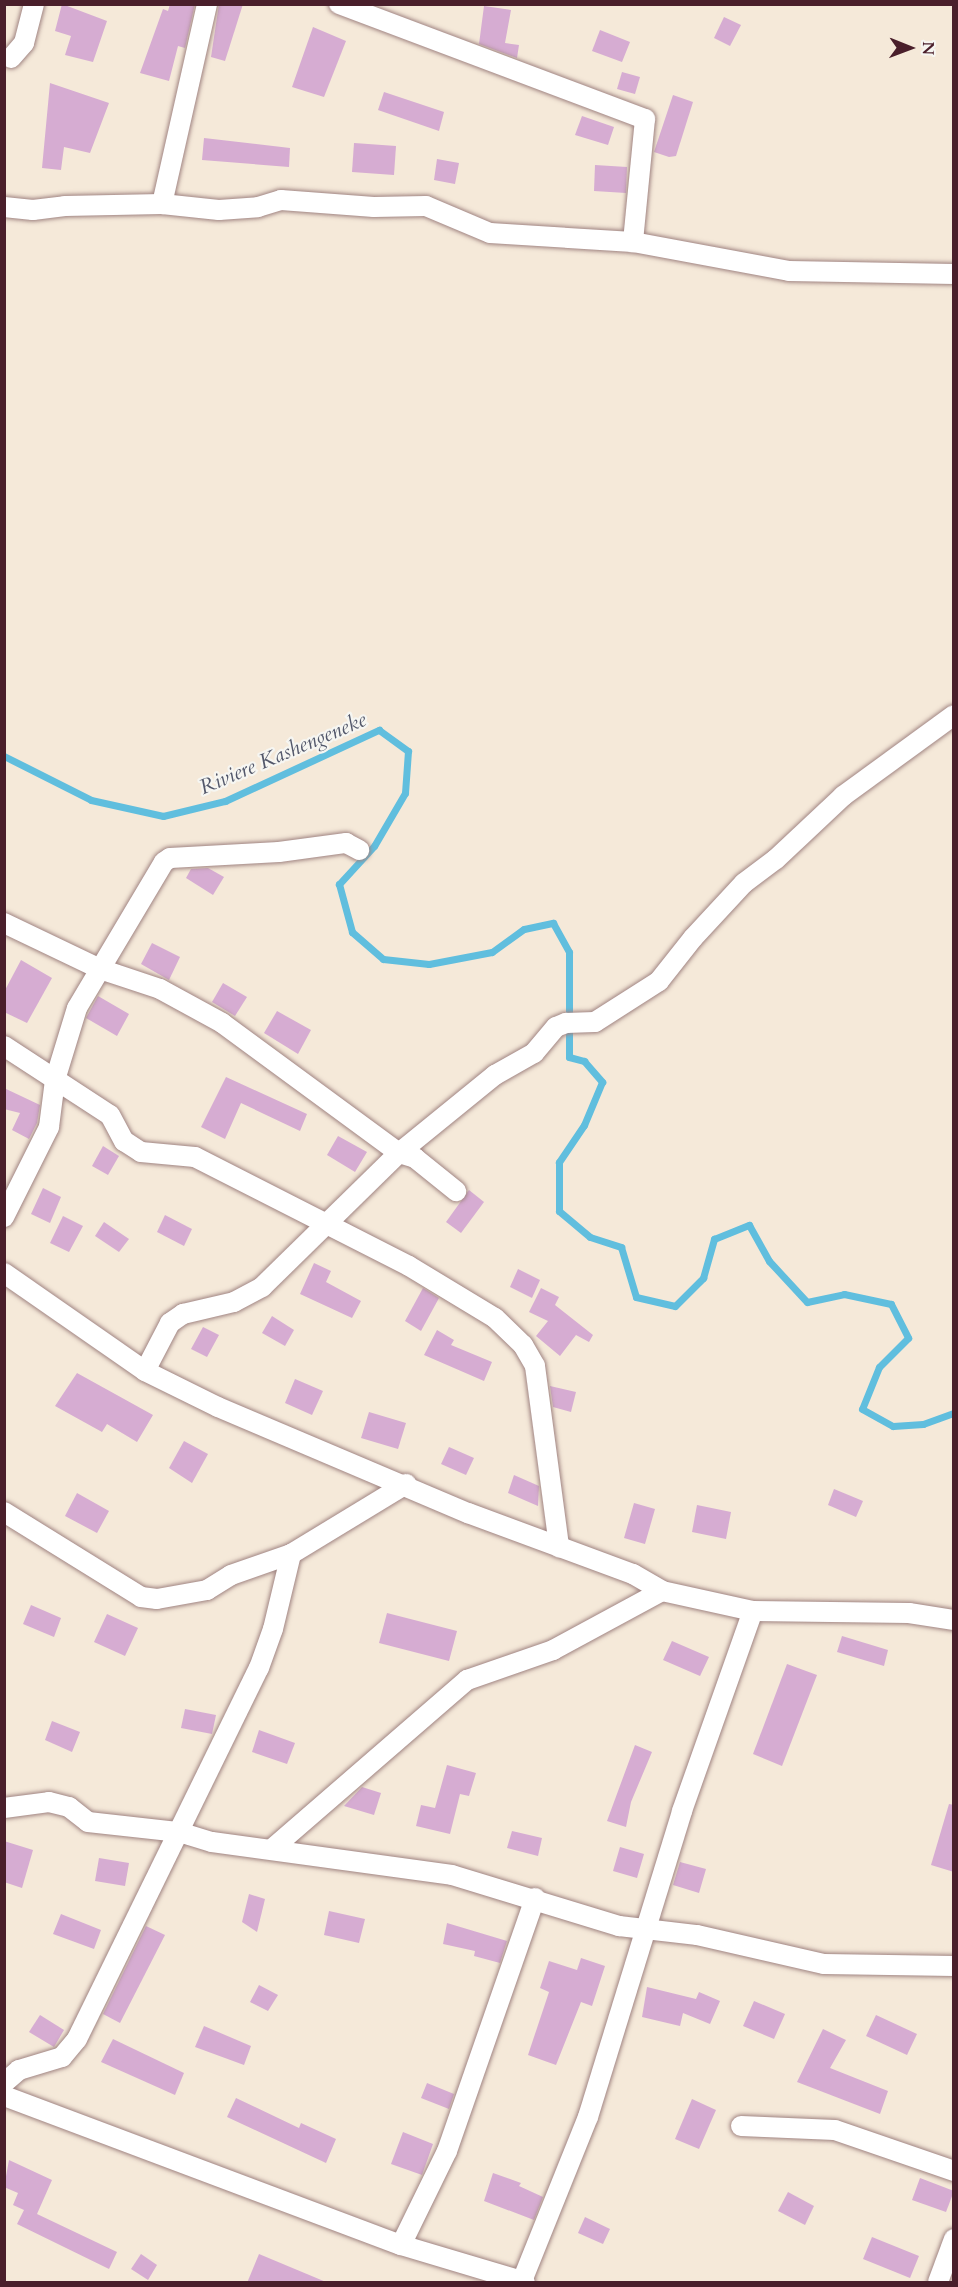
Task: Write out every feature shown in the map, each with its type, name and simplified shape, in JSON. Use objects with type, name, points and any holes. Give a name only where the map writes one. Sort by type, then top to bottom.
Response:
[{"type":"street","points":[[10,58],[24,43],[34,4]]},
{"type":"street","points":[[162,204],[207,4]]},
{"type":"street","points":[[339,4],[645,119],[633,242]]},
{"type":"street","points":[[4,207],[33,210],[162,204],[219,210],[258,207],[281,200],[374,207],[426,206],[490,233],[633,242],[789,271],[954,274]]},
{"type":"street","points":[[145,1371],[170,1323],[183,1314],[234,1302],[262,1287],[399,1153],[495,1076],[534,1053],[556,1027],[566,1023],[595,1022],[659,981],[693,938],[744,883],[776,859],[843,795],[954,715]]},
{"type":"street","points":[[4,1217],[50,1127],[55,1080],[66,1035],[100,969],[157,870],[170,858],[279,852],[346,843],[359,850]]},
{"type":"street","points":[[4,923],[100,969],[160,989],[222,1023],[399,1153],[415,1158],[456,1191]]},
{"type":"street","points":[[4,1046],[110,1115],[124,1141],[141,1152],[195,1157],[326,1226],[409,1266],[495,1318],[523,1345],[535,1366],[559,1547]]},
{"type":"street","points":[[4,1273],[145,1371],[219,1407],[406,1484],[468,1513],[633,1574],[662,1591],[753,1611],[909,1613],[954,1620]]},
{"type":"street","points":[[4,1512],[141,1597],[194,1594],[231,1575],[291,1554],[406,1484]]},
{"type":"street","points":[[4,2083],[19,2070],[62,2057],[77,2039],[259,1668],[273,1629],[291,1554]]},
{"type":"street","points":[[273,1848],[467,1680],[553,1650],[662,1591]]},
{"type":"street","points":[[4,2096],[401,2245],[524,2282],[588,2116],[701,1753],[753,1611]]},
{"type":"street","points":[[4,1808],[49,1802],[69,1807],[88,1822],[179,1832],[212,1842],[273,1848],[452,1875],[645,1931],[698,1935],[824,1964],[954,1966]]},
{"type":"street","points":[[401,2245],[447,2151],[535,1898]]},
{"type":"street","points":[[741,2126],[835,2130],[954,2171]]},
{"type":"street","points":[[938,2283],[954,2239]]},
{"type":"building","points":[[62,4],[107,21],[93,62],[65,55],[71,36],[55,31]]},
{"type":"building","points":[[170,4],[195,4],[185,48],[178,46],[169,81],[140,73],[163,9],[168,11]]},
{"type":"building","points":[[219,4],[243,4],[225,61],[211,57]]},
{"type":"building","points":[[484,6],[511,10],[505,43],[519,45],[517,58],[479,44]]},
{"type":"building","points":[[724,17],[741,25],[730,46],[714,38]]},
{"type":"building","points":[[313,27],[346,41],[324,97],[292,87]]},
{"type":"building","points":[[600,30],[630,42],[622,62],[592,51]]},
{"type":"building","points":[[622,72],[640,77],[635,94],[617,89]]},
{"type":"building","points":[[50,83],[109,103],[90,153],[64,147],[61,170],[42,168]]},
{"type":"building","points":[[384,92],[444,112],[439,131],[378,110]]},
{"type":"building","points":[[673,95],[693,102],[676,156],[669,157],[654,152]]},
{"type":"building","points":[[582,116],[614,127],[608,145],[575,135]]},
{"type":"building","points":[[204,138],[290,148],[289,167],[202,160]]},
{"type":"building","points":[[354,143],[396,146],[394,175],[352,172]]},
{"type":"building","points":[[437,159],[459,163],[455,184],[434,180]]},
{"type":"building","points":[[595,165],[627,167],[626,193],[594,191]]},
{"type":"building","points":[[208,868],[224,877],[213,895],[186,878],[191,869]]},
{"type":"building","points":[[152,943],[180,957],[169,980],[141,964]]},
{"type":"building","points":[[21,960],[52,978],[27,1023],[4,1012],[4,992]]},
{"type":"building","points":[[223,983],[247,997],[235,1016],[212,1002]]},
{"type":"building","points":[[98,996],[129,1014],[117,1036],[86,1018]]},
{"type":"building","points":[[277,1011],[311,1030],[298,1054],[264,1033]]},
{"type":"building","points":[[226,1077],[307,1114],[300,1131],[241,1103],[225,1139],[201,1127]]},
{"type":"building","points":[[4,1088],[40,1105],[37,1123],[29,1139],[12,1130],[20,1113],[4,1109]]},
{"type":"building","points":[[338,1136],[367,1152],[355,1172],[327,1155]]},
{"type":"building","points":[[103,1146],[119,1156],[108,1175],[92,1166]]},
{"type":"building","points":[[43,1188],[61,1197],[50,1223],[31,1214]]},
{"type":"building","points":[[469,1190],[484,1202],[461,1233],[446,1222]]},
{"type":"building","points":[[165,1215],[192,1229],[184,1246],[157,1232]]},
{"type":"building","points":[[63,1216],[83,1226],[69,1252],[50,1243]]},
{"type":"building","points":[[104,1222],[129,1239],[119,1252],[95,1236]]},
{"type":"building","points":[[314,1263],[331,1271],[326,1282],[361,1301],[352,1318],[300,1294]]},
{"type":"building","points":[[518,1269],[540,1280],[532,1298],[510,1287]]},
{"type":"building","points":[[423,1288],[439,1298],[421,1331],[405,1321]]},
{"type":"building","points":[[541,1288],[559,1297],[555,1305],[593,1335],[589,1342],[576,1335],[560,1356],[536,1336],[548,1321],[529,1312]]},
{"type":"building","points":[[272,1316],[294,1330],[285,1346],[262,1333]]},
{"type":"building","points":[[203,1327],[219,1335],[207,1357],[191,1349]]},
{"type":"building","points":[[437,1330],[454,1340],[451,1345],[492,1362],[484,1381],[424,1355]]},
{"type":"building","points":[[77,1373],[153,1415],[137,1442],[107,1424],[102,1432],[55,1406]]},
{"type":"building","points":[[295,1379],[323,1391],[312,1415],[285,1403]]},
{"type":"building","points":[[550,1386],[576,1392],[571,1412],[553,1407]]},
{"type":"building","points":[[369,1412],[406,1423],[398,1449],[361,1438]]},
{"type":"building","points":[[184,1441],[208,1454],[192,1483],[169,1468]]},
{"type":"building","points":[[449,1447],[474,1458],[466,1475],[441,1464]]},
{"type":"building","points":[[514,1475],[539,1486],[538,1506],[508,1493]]},
{"type":"building","points":[[834,1489],[863,1501],[856,1517],[828,1505]]},
{"type":"building","points":[[77,1493],[109,1511],[97,1533],[65,1516]]},
{"type":"building","points":[[634,1503],[655,1509],[645,1544],[624,1538]]},
{"type":"building","points":[[697,1505],[731,1512],[726,1539],[692,1532]]},
{"type":"building","points":[[31,1605],[61,1618],[54,1637],[23,1624]]},
{"type":"building","points":[[387,1613],[457,1631],[449,1661],[379,1643]]},
{"type":"building","points":[[107,1614],[138,1628],[125,1656],[94,1642]]},
{"type":"building","points":[[842,1636],[888,1650],[884,1666],[837,1652]]},
{"type":"building","points":[[672,1641],[709,1657],[700,1676],[663,1660]]},
{"type":"building","points":[[787,1664],[817,1675],[782,1766],[753,1754]]},
{"type":"building","points":[[185,1709],[216,1715],[212,1734],[181,1728]]},
{"type":"building","points":[[52,1721],[80,1732],[72,1752],[45,1740]]},
{"type":"building","points":[[259,1730],[295,1743],[287,1764],[252,1752]]},
{"type":"building","points":[[635,1745],[652,1752],[631,1802],[626,1827],[607,1821]]},
{"type":"building","points":[[447,1765],[476,1773],[469,1796],[460,1794],[450,1834],[416,1826],[421,1805],[435,1808]]},
{"type":"building","points":[[362,1787],[381,1793],[374,1815],[344,1806]]},
{"type":"building","points":[[949,1804],[954,1805],[954,1872],[931,1865]]},
{"type":"building","points":[[512,1831],[542,1838],[538,1856],[507,1848]]},
{"type":"building","points":[[4,1841],[33,1850],[22,1888],[4,1882]]},
{"type":"building","points":[[620,1847],[644,1854],[637,1878],[613,1871]]},
{"type":"building","points":[[99,1858],[129,1863],[125,1886],[95,1881]]},
{"type":"building","points":[[680,1862],[706,1869],[699,1893],[673,1885]]},
{"type":"building","points":[[249,1894],[265,1899],[257,1932],[242,1922]]},
{"type":"building","points":[[329,1911],[365,1919],[359,1943],[324,1935]]},
{"type":"building","points":[[61,1914],[101,1930],[94,1949],[53,1934]]},
{"type":"building","points":[[447,1923],[507,1941],[500,1963],[474,1956],[475,1951],[443,1944]]},
{"type":"building","points":[[146,1926],[165,1935],[120,2023],[103,2014]]},
{"type":"building","points":[[581,1958],[605,1966],[592,2006],[581,2002],[556,2065],[528,2055],[549,1992],[540,1988],[549,1961],[577,1970]]},
{"type":"building","points":[[259,1985],[278,1995],[268,2011],[250,2002]]},
{"type":"building","points":[[647,1987],[696,1999],[699,1992],[720,2001],[710,2024],[683,2013],[680,2026],[642,2017]]},
{"type":"building","points":[[754,2001],[785,2014],[774,2039],[743,2026]]},
{"type":"building","points":[[40,2015],[64,2030],[54,2047],[29,2032]]},
{"type":"building","points":[[876,2015],[917,2034],[907,2055],[866,2036]]},
{"type":"building","points":[[204,2026],[251,2046],[244,2065],[195,2047]]},
{"type":"building","points":[[823,2029],[846,2040],[830,2068],[888,2091],[880,2114],[797,2082]]},
{"type":"building","points":[[113,2039],[184,2073],[175,2095],[101,2062]]},
{"type":"building","points":[[427,2083],[454,2094],[449,2109],[421,2098]]},
{"type":"building","points":[[236,2098],[299,2128],[301,2123],[336,2139],[326,2163],[227,2117]]},
{"type":"building","points":[[692,2099],[716,2110],[699,2149],[675,2139]]},
{"type":"building","points":[[403,2132],[433,2144],[422,2175],[391,2164]]},
{"type":"building","points":[[9,2160],[52,2180],[37,2214],[117,2252],[109,2269],[17,2224],[24,2210],[13,2205],[18,2193],[4,2187]]},
{"type":"building","points":[[493,2173],[521,2183],[519,2186],[543,2197],[534,2220],[484,2201]]},
{"type":"building","points":[[920,2178],[954,2191],[946,2212],[912,2200]]},
{"type":"building","points":[[788,2192],[814,2206],[805,2225],[778,2211]]},
{"type":"building","points":[[585,2217],[610,2229],[603,2244],[578,2233]]},
{"type":"building","points":[[872,2237],[919,2256],[910,2278],[863,2259]]},
{"type":"building","points":[[141,2254],[157,2265],[148,2280],[131,2269]]},
{"type":"building","points":[[259,2254],[326,2282],[326,2283],[247,2283]]},
{"type":"waterway","name":"Riviere Kashengeneke","points":[[4,756],[91,800],[163,816],[225,801],[379,730],[408,751],[405,793],[374,846],[339,884],[352,932],[383,959],[429,964],[492,952],[524,929],[553,923],[569,952],[569,1057],[584,1061],[602,1082],[584,1125],[559,1162],[559,1211],[590,1237],[621,1247],[636,1297],[675,1306],[703,1278],[714,1239],[749,1225],[769,1261],[807,1302],[844,1294],[891,1304],[908,1338],[879,1367],[862,1409],[893,1426],[923,1424],[954,1413]]}]
